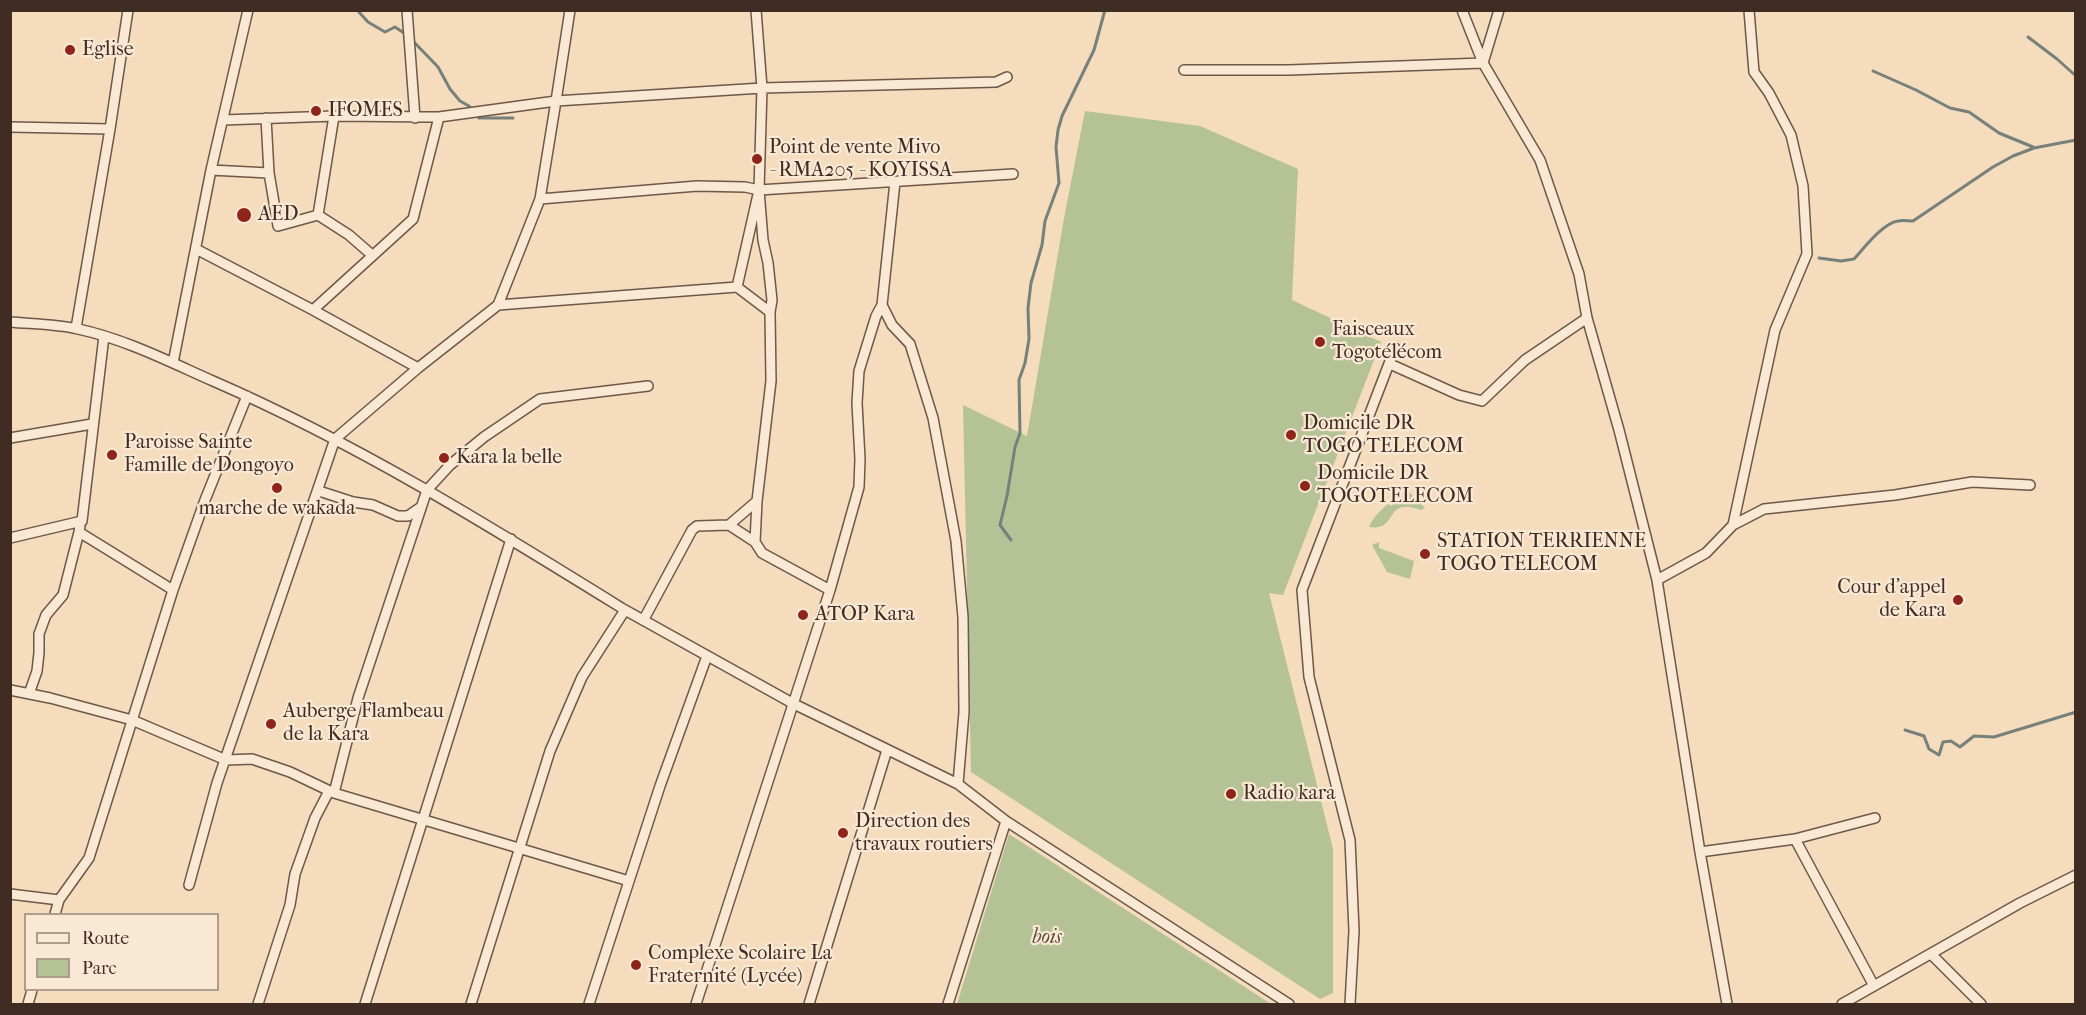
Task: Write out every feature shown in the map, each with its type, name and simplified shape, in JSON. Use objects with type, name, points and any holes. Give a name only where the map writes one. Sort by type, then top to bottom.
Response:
[{"type":"street","points":[[76,328],[111,129],[128,10]]},
{"type":"street","points":[[173,363],[211,170],[248,10]]},
{"type":"street","points":[[407,10],[416,118]]},
{"type":"street","points":[[189,885],[226,760],[336,439],[418,368],[498,305],[540,200],[570,10]]},
{"type":"street","points":[[755,542],[757,501],[771,381],[770,312],[772,300],[763,240],[759,190],[762,88],[756,10]]},
{"type":"street","points":[[1462,10],[1483,63],[1540,160],[1579,274],[1587,318],[1619,430],[1657,580],[1727,1005]]},
{"type":"street","points":[[1483,63],[1499,10]]},
{"type":"street","points":[[1733,525],[1774,330],[1807,254],[1803,186],[1791,135],[1769,93],[1754,72],[1749,10]]},
{"type":"street","points":[[1184,70],[1289,70],[1483,63]]},
{"type":"street","points":[[223,120],[334,116],[439,117],[556,101],[762,88],[978,83],[996,82],[1007,77]]},
{"type":"street","points":[[318,215],[334,116]]},
{"type":"street","points":[[313,310],[413,219],[439,117]]},
{"type":"street","points":[[266,118],[269,173],[278,226],[318,215],[349,235],[372,255]]},
{"type":"street","points":[[10,127],[111,129]]},
{"type":"street","points":[[211,170],[269,173]]},
{"type":"street","points":[[540,200],[697,186],[745,187],[759,190],[1013,174]]},
{"type":"street","points":[[696,1005],[830,590],[859,487],[857,403],[859,371],[876,316],[882,305],[895,182]]},
{"type":"street","points":[[736,287],[759,190]]},
{"type":"street","points":[[196,249],[418,368]]},
{"type":"street","points":[[498,305],[736,287],[770,312]]},
{"type":"street","points":[[882,305],[892,325],[910,344],[933,418],[956,541],[963,617],[964,712],[958,784]]},
{"type":"street","points":[[1390,364],[1459,395],[1482,401],[1525,360],[1587,318]]},
{"type":"street","points":[[10,321],[76,328],[104,336],[173,363],[336,439],[427,490],[625,610],[706,656],[794,704],[958,784],[1006,821],[1289,1005]]},
{"type":"street","points":[[29,694],[37,671],[39,634],[46,615],[63,595],[82,521],[104,336]]},
{"type":"street","points":[[1350,1005],[1354,931],[1350,840],[1309,677],[1302,590],[1395,348]]},
{"type":"street","points":[[258,1005],[290,905],[295,874],[315,818],[332,792],[358,698],[427,490],[450,465],[484,437],[540,399],[648,386]]},
{"type":"street","points":[[56,913],[59,900],[89,858],[172,590],[247,396]]},
{"type":"street","points":[[10,438],[92,424]]},
{"type":"street","points":[[1657,580],[1706,553],[1733,525],[1764,509],[1894,495],[1972,482],[2030,485]]},
{"type":"street","points":[[319,491],[353,502],[373,504],[398,516],[408,516],[421,507]]},
{"type":"street","points":[[729,525],[757,501]]},
{"type":"street","points":[[10,538],[82,521]]},
{"type":"street","points":[[644,619],[692,530],[698,525],[729,525],[755,542],[762,553],[830,590]]},
{"type":"street","points":[[79,532],[172,590]]},
{"type":"street","points":[[365,1005],[511,540]]},
{"type":"street","points":[[471,1005],[550,751],[582,677],[625,610]]},
{"type":"street","points":[[589,1005],[660,786],[706,656]]},
{"type":"street","points":[[10,690],[132,720],[226,760],[252,759],[291,772],[332,792],[629,881]]},
{"type":"street","points":[[809,1005],[887,750]]},
{"type":"street","points":[[1700,852],[1795,838],[1875,818]]},
{"type":"street","points":[[948,1005],[1006,821]]},
{"type":"street","points":[[1795,838],[1874,986]]},
{"type":"street","points":[[1842,1005],[2020,903],[2076,875]]},
{"type":"street","points":[[10,894],[59,900]]},
{"type":"street","points":[[1931,954],[1981,1005]]},
{"type":"green space","points":[[1085,111],[1200,126],[1298,169],[1292,300],[1381,342],[1283,595],[1269,593],[1333,849],[1333,993],[1320,999],[971,772],[963,405],[1027,436],[1064,218]]},
{"type":"green space","points":[[1408,491],[1425,508],[1421,510],[1401,507],[1384,524],[1369,527],[1382,509],[1388,504],[1391,506]]},
{"type":"green space","points":[[1379,542],[1379,548],[1414,561],[1410,579],[1387,572],[1372,545]]},
{"type":"green space","name":"bois","points":[[1009,834],[1271,1004],[957,1004]]},
{"type":"waterway","points":[[357,10],[368,22],[385,32],[395,27],[407,35]]},
{"type":"waterway","points":[[1011,540],[1000,525],[1015,447],[1020,433],[1019,380],[1025,363],[1029,339],[1028,308],[1031,283],[1042,245],[1045,221],[1059,183],[1056,147],[1058,130],[1062,116],[1094,50],[1105,10]]},
{"type":"waterway","points":[[2028,37],[2076,76]]},
{"type":"waterway","points":[[412,40],[438,67],[450,89],[460,101],[469,106],[479,118],[513,118]]},
{"type":"waterway","points":[[1873,71],[1950,108],[1969,112],[1999,133],[2033,147]]},
{"type":"waterway","points":[[1819,258],[1841,261],[1854,259],[1886,226],[1898,221],[1913,221],[2013,156],[2034,148],[2076,140]]},
{"type":"waterway","points":[[1905,730],[1924,736],[1929,749],[1939,755],[1943,742],[1951,741],[1960,747],[1974,736],[1994,737],[2076,712]]},
{"type":"place","name":"Eglise","points":[[70,50]]},
{"type":"place","name":"IFOMES","points":[[316,111]]},
{"type":"place","name":"Point de vente Mivo - RMA205 - KOYISSA","points":[[757,159]]},
{"type":"place","name":"AED","points":[[244,215]]},
{"type":"place","name":"Faisceaux Togotélécom","points":[[1320,342]]},
{"type":"place","name":"Domicile DR TOGO TELECOM","points":[[1291,435]]},
{"type":"place","name":"Paroisse Sainte Famille de Dongoyo","points":[[112,455]]},
{"type":"place","name":"Kara la belle","points":[[444,458]]},
{"type":"place","name":"Domicile DR TOGOTELECOM","points":[[1305,486]]},
{"type":"place","name":"marche de wakada","points":[[277,488]]},
{"type":"place","name":"STATION TERRIENNE TOGO TELECOM","points":[[1425,554]]},
{"type":"place","name":"Cour d'appel de Kara","points":[[1958,600]]},
{"type":"place","name":"ATOP Kara","points":[[803,615]]},
{"type":"place","name":"Auberge Flambeau de la Kara","points":[[271,724]]},
{"type":"place","name":"Radio kara","points":[[1231,794]]},
{"type":"place","name":"Direction des travaux routiers","points":[[843,833]]},
{"type":"place","name":"Complexe Scolaire La Fraternité (Lycée)","points":[[636,965]]}]
